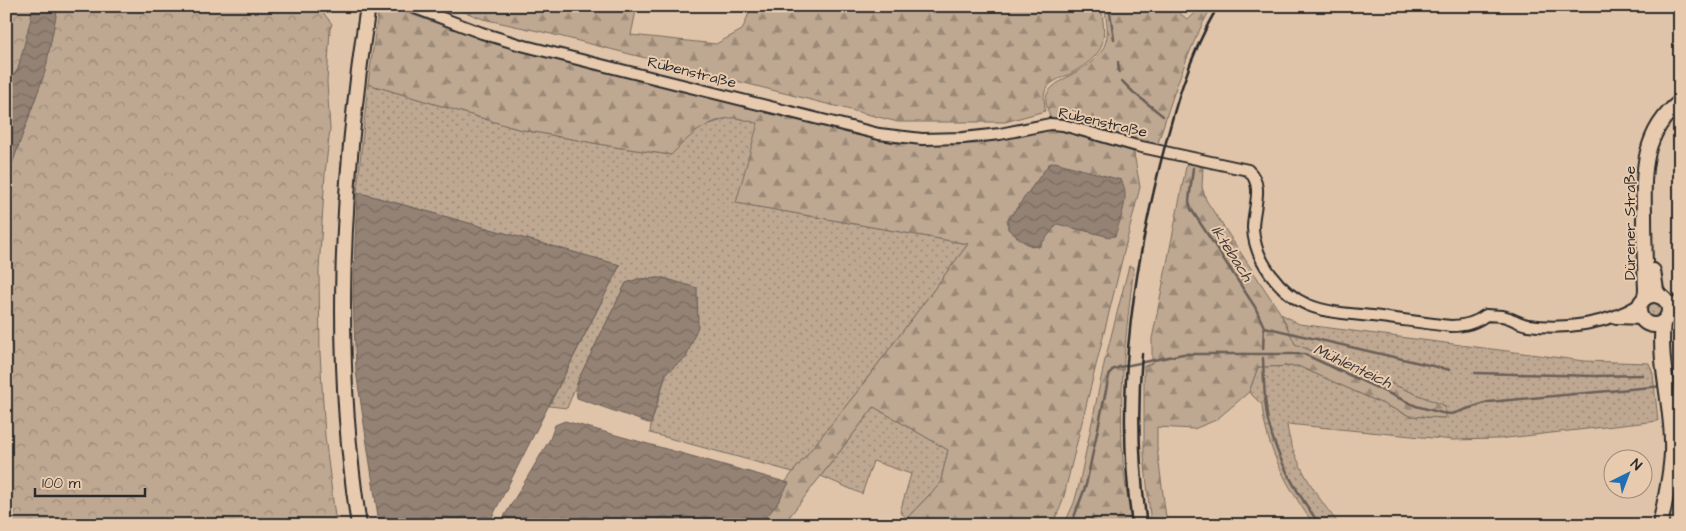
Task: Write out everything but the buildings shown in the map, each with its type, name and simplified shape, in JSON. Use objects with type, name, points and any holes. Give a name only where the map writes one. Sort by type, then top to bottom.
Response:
[{"type":"main road","points":[[359,525],[353,486],[345,395],[344,248],[351,133],[368,6]]},
{"type":"main road","name":"Dürener Straße","points":[[1658,301],[1646,290],[1644,239],[1645,163],[1649,147],[1662,119],[1680,102]]},
{"type":"main road","points":[[1658,301],[1668,307],[1655,321],[1639,312],[1658,301]]},
{"type":"main road","points":[[1655,321],[1665,384],[1672,452],[1660,525]]},
{"type":"street","name":"Rübenstraße","points":[[410,6],[482,34],[521,45],[879,134],[922,139],[963,138],[1000,134],[1050,124],[1063,125],[1137,146],[1248,170],[1254,176],[1258,187],[1253,228],[1261,257],[1282,287],[1293,297],[1324,310],[1457,326],[1478,322],[1486,315],[1505,317],[1526,325],[1576,326],[1610,318],[1658,301]]},
{"type":"street","points":[[1655,321],[1680,311]]},
{"type":"street","name":"Rübenstraße","points":[[1610,318],[1655,321]]},
{"type":"green space","points":[[6,6],[318,6],[332,24],[330,29],[327,82],[330,129],[319,270],[320,353],[325,436],[336,525],[6,525]]},
{"type":"green space","points":[[379,6],[392,8],[492,42],[893,143],[975,144],[1058,128],[1133,148],[1140,187],[1064,494],[1059,510],[1050,525],[930,525],[907,518],[940,484],[948,450],[874,407],[783,525],[753,525],[857,392],[968,244],[736,203],[758,123],[734,118],[713,122],[690,136],[671,155],[518,129],[368,84]],"holes":[[[1049,164],[1031,246],[1008,229],[1008,220]]]},
{"type":"green space","points":[[450,6],[637,6],[631,35],[716,44],[742,30],[752,6],[1101,6],[1104,30],[1101,47],[1097,54],[1082,67],[1049,85],[1044,95],[1045,111],[1005,122],[898,122],[547,33],[483,19]]},
{"type":"green space","points":[[1104,6],[1171,6],[1188,20],[1202,6],[1212,6],[1195,40],[1174,92],[1157,146],[1078,124],[1051,120],[1046,100],[1049,91],[1094,60],[1106,41],[1107,24]]},
{"type":"green space","points":[[368,84],[518,129],[671,155],[684,141],[703,126],[732,117],[759,123],[737,203],[968,244],[857,392],[793,472],[650,433],[667,372],[673,369],[664,278],[638,279],[626,283],[579,378],[567,408],[549,406],[620,265],[357,192]]},
{"type":"green space","points":[[1187,162],[1203,166],[1202,187],[1206,200],[1281,314],[1295,344],[1445,406],[1445,418],[1410,416],[1298,366],[1258,367],[1249,392],[1216,420],[1194,429],[1157,427],[1157,448],[1167,525],[1151,525],[1144,455],[1144,366],[1152,363],[1152,339]]},
{"type":"green space","points":[[1129,266],[1134,267],[1128,315],[1121,412],[1124,477],[1133,525],[1064,525],[1074,503],[1079,485],[1104,364]]},
{"type":"green space","points":[[1654,299],[1662,302],[1665,310],[1662,318],[1654,321],[1646,318],[1643,310],[1646,302]]},
{"type":"green space","points":[[1281,314],[1299,324],[1584,361],[1649,363],[1653,374],[1658,421],[1498,439],[1453,440],[1287,424],[1293,449],[1306,477],[1340,525],[1314,525],[1280,468],[1268,438],[1262,405],[1249,392],[1258,367],[1298,366],[1410,416],[1444,418],[1445,406],[1295,344]]},
{"type":"green space","points":[[874,407],[948,450],[940,484],[907,518],[900,512],[911,474],[873,461],[862,494],[821,476]]},
{"type":"water","points":[[32,6],[58,6],[45,72],[6,181],[6,106],[12,77],[18,69],[31,18]]},
{"type":"water","points":[[1055,162],[1121,180],[1124,186],[1125,200],[1115,236],[1110,237],[1057,224],[1039,247],[1035,247],[1026,243],[1008,229],[1008,220],[1049,164]]},
{"type":"water","points":[[357,192],[620,265],[488,525],[379,523],[356,371],[353,297]]},
{"type":"water","points":[[664,278],[697,288],[698,326],[686,358],[666,372],[651,424],[577,398],[576,389],[579,378],[626,283],[638,279]]},
{"type":"water","points":[[565,421],[789,483],[777,504],[760,525],[499,525],[550,439],[555,425]]},
{"type":"waterway","name":"Iktebach","points":[[1109,6],[1114,39]]},
{"type":"waterway","name":"Iktebach","points":[[1118,62],[1119,72]]},
{"type":"waterway","name":"Iktebach","points":[[1122,81],[1136,95]]},
{"type":"waterway","name":"Iktebach","points":[[1138,96],[1163,116]]},
{"type":"waterway","name":"Iktebach","points":[[1193,168],[1189,201],[1191,209],[1255,307],[1264,327],[1263,349]]},
{"type":"waterway","points":[[1264,327],[1450,370]]},
{"type":"waterway","name":"Mühlenteich","points":[[1071,525],[1086,485],[1109,376],[1112,370],[1120,367],[1183,354],[1304,354],[1416,406],[1452,414],[1488,402],[1663,386]]},
{"type":"waterway","name":"Iktebach","points":[[1263,358],[1264,390],[1272,435],[1282,463],[1303,501],[1320,525]]},
{"type":"waterway","points":[[1475,373],[1595,376],[1643,375]]},
{"type":"waterway","name":"Mühlenteich","points":[[1671,386],[1680,386]]},
{"type":"railway","points":[[1132,525],[1127,480],[1125,390],[1128,346],[1140,258],[1159,169],[1182,86],[1198,45],[1218,6]]},
{"type":"railway","points":[[1142,354],[1140,440],[1147,525]]}]
